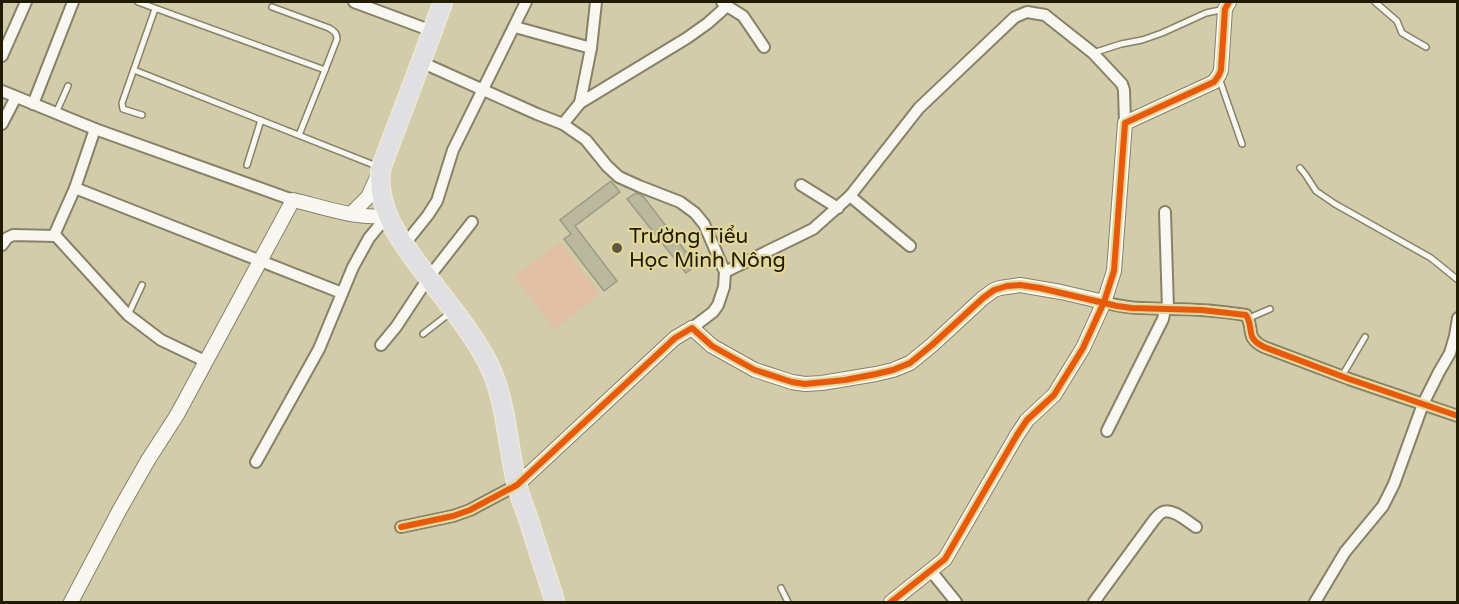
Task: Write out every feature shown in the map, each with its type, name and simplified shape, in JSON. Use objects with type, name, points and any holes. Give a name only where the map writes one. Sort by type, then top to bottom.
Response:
[{"type":"highway","points":[[443,2],[381,168],[381,192],[388,214],[404,245],[453,310],[483,353],[491,369],[499,390],[517,485],[555,603]]},
{"type":"street","points":[[2,57],[26,2]]},
{"type":"street","points":[[33,104],[73,2]]},
{"type":"street","points":[[354,2],[432,31]]},
{"type":"street","points":[[404,245],[437,201],[453,150],[526,2]]},
{"type":"street","points":[[580,103],[591,48],[596,2]]},
{"type":"street","points":[[563,124],[580,103],[687,38],[725,4],[743,16],[764,47]]},
{"type":"street","points":[[1125,123],[1214,82],[1219,77],[1222,67],[1227,5]]},
{"type":"street","points":[[725,272],[813,229],[838,208],[919,108],[1015,17],[1027,12],[1044,15],[1093,53],[1122,84],[1125,123],[1113,271],[1104,302],[1083,348],[1054,395],[1027,420],[1017,435],[945,559],[891,603]]},
{"type":"street","points":[[514,27],[591,48]]},
{"type":"street","points":[[401,527],[470,510],[517,485],[675,338],[713,312],[718,305],[724,286],[725,272],[704,224],[695,213],[680,202],[619,177],[586,140],[563,124],[421,62]]},
{"type":"street","points":[[2,91],[95,129],[292,200],[351,214],[370,216],[388,214]]},
{"type":"street","points":[[2,124],[16,97]]},
{"type":"street","points":[[95,129],[75,188],[55,233],[56,236],[128,315],[161,340],[205,361]]},
{"type":"street","points":[[351,214],[368,197],[381,168]]},
{"type":"street","points":[[801,185],[838,208]]},
{"type":"street","points":[[75,188],[342,293]]},
{"type":"street","points":[[850,196],[910,246]]},
{"type":"street","points":[[71,603],[119,511],[177,415],[292,200]]},
{"type":"street","points":[[1107,431],[1166,309],[1165,212]]},
{"type":"street","points":[[256,462],[320,348],[353,267],[369,238],[388,214]]},
{"type":"street","points":[[381,345],[396,327],[429,277],[472,222]]},
{"type":"street","points":[[2,245],[7,238],[14,235],[56,236]]},
{"type":"street","points":[[692,327],[712,346],[754,370],[792,382],[822,383],[876,374],[910,363],[993,290],[1020,285],[1132,308],[1202,310],[1246,315],[1249,318],[1251,336],[1259,344],[1342,376],[1458,416]]},
{"type":"street","points":[[1315,603],[1346,552],[1383,506],[1394,484],[1423,404],[1450,353],[1458,318]]},
{"type":"street","points":[[1094,603],[1161,512],[1171,512],[1196,527]]},
{"type":"street","points":[[931,571],[956,603]]},
{"type":"lane","points":[[138,2],[325,70]]},
{"type":"lane","points":[[1375,2],[1397,21],[1402,33],[1426,47]]},
{"type":"lane","points":[[1093,53],[1162,33],[1227,5]]},
{"type":"lane","points":[[272,7],[329,28],[337,35],[299,135]]},
{"type":"lane","points":[[142,115],[123,109],[122,103],[155,9]]},
{"type":"lane","points":[[134,70],[381,168]]},
{"type":"lane","points":[[1219,77],[1242,144]]},
{"type":"lane","points":[[56,113],[68,86]]},
{"type":"lane","points":[[247,165],[261,120]]},
{"type":"lane","points":[[1300,168],[1316,191],[1431,258],[1458,280]]},
{"type":"lane","points":[[128,315],[142,285]]},
{"type":"lane","points":[[1249,318],[1270,309]]},
{"type":"lane","points":[[423,334],[453,310]]},
{"type":"lane","points":[[1342,376],[1365,337]]},
{"type":"lane","points":[[781,588],[788,603]]},
{"type":"shaded area","points":[[560,242],[600,294],[555,329],[514,277]]},
{"type":"building","points":[[611,181],[620,192],[575,226],[617,281],[604,291],[564,239],[571,234],[560,220]]},
{"type":"building","points":[[636,193],[643,196],[696,265],[686,273],[627,199]]},
{"type":"cycle path","points":[[891,602],[945,559],[1017,435],[1027,420],[1054,395],[1083,348],[1104,302],[1114,271],[1125,123],[1214,82],[1221,70],[1225,9],[1229,2]]},
{"type":"cycle path","points":[[401,527],[470,510],[517,485],[675,338],[692,328],[712,346],[755,370],[805,384],[845,380],[893,370],[910,363],[983,298],[994,290],[1007,286],[1040,288],[1132,308],[1202,310],[1246,315],[1254,340],[1264,347],[1458,416]]},
{"type":"place","name":"Trường Tiểu Học Minh Nông","points":[[617,248]]}]
